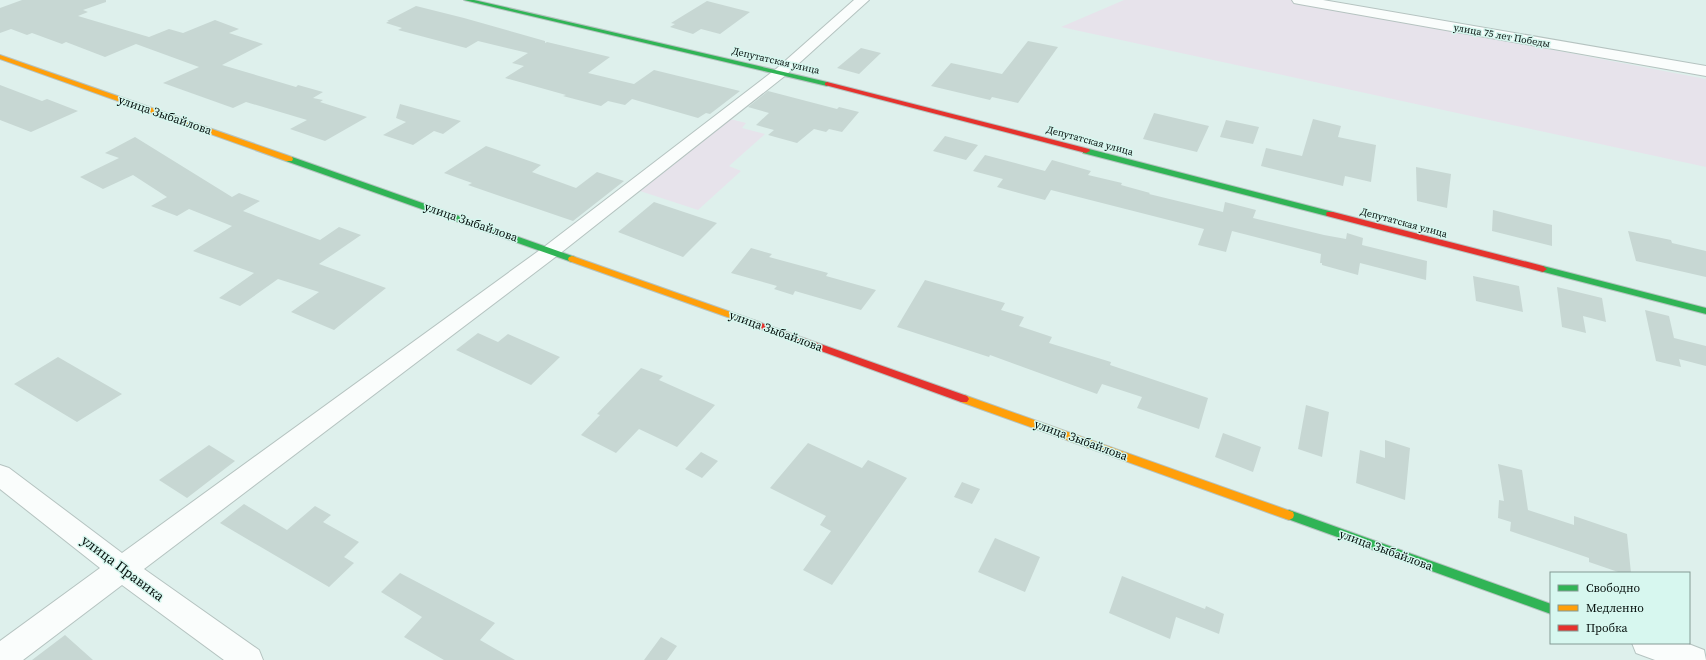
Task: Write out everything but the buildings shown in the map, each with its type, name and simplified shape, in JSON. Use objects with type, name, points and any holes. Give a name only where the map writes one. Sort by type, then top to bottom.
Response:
[{"type":"street","name":"Депутатская улица","points":[[467,0],[781,72],[1706,312]]},
{"type":"street","points":[[0,659],[551,251],[781,72],[862,0]]},
{"type":"street","name":"улица 75 лет Победы","points":[[1299,0],[1706,71]]},
{"type":"street","name":"улица Зыбайлова","points":[[0,57],[551,251],[1550,608]]},
{"type":"street","name":"улица Правика","points":[[0,475],[121,568],[248,660]]},
{"type":"street","points":[[1650,644],[1693,660]]},
{"type":"shaded area","points":[[1124,0],[1291,0],[1706,79],[1706,167],[1061,27]]},
{"type":"shaded area","points":[[730,119],[746,123],[742,128],[765,134],[729,166],[741,171],[698,210],[640,191]]},
{"type":"traffic: fast","points":[[467,0],[827,84]]},
{"type":"traffic: fast","points":[[1086,151],[1330,214]]},
{"type":"traffic: fast","points":[[289,159],[572,259]]},
{"type":"traffic: fast","points":[[1543,269],[1706,311]]},
{"type":"traffic: fast","points":[[1289,515],[1550,609]]},
{"type":"traffic: slow","points":[[0,57],[289,159]]},
{"type":"traffic: slow","points":[[572,259],[753,323]]},
{"type":"traffic: slow","points":[[964,399],[1289,515]]},
{"type":"traffic: jam","points":[[827,84],[1086,151]]},
{"type":"traffic: jam","points":[[1330,214],[1543,269]]},
{"type":"traffic: jam","points":[[753,323],[964,399]]}]
